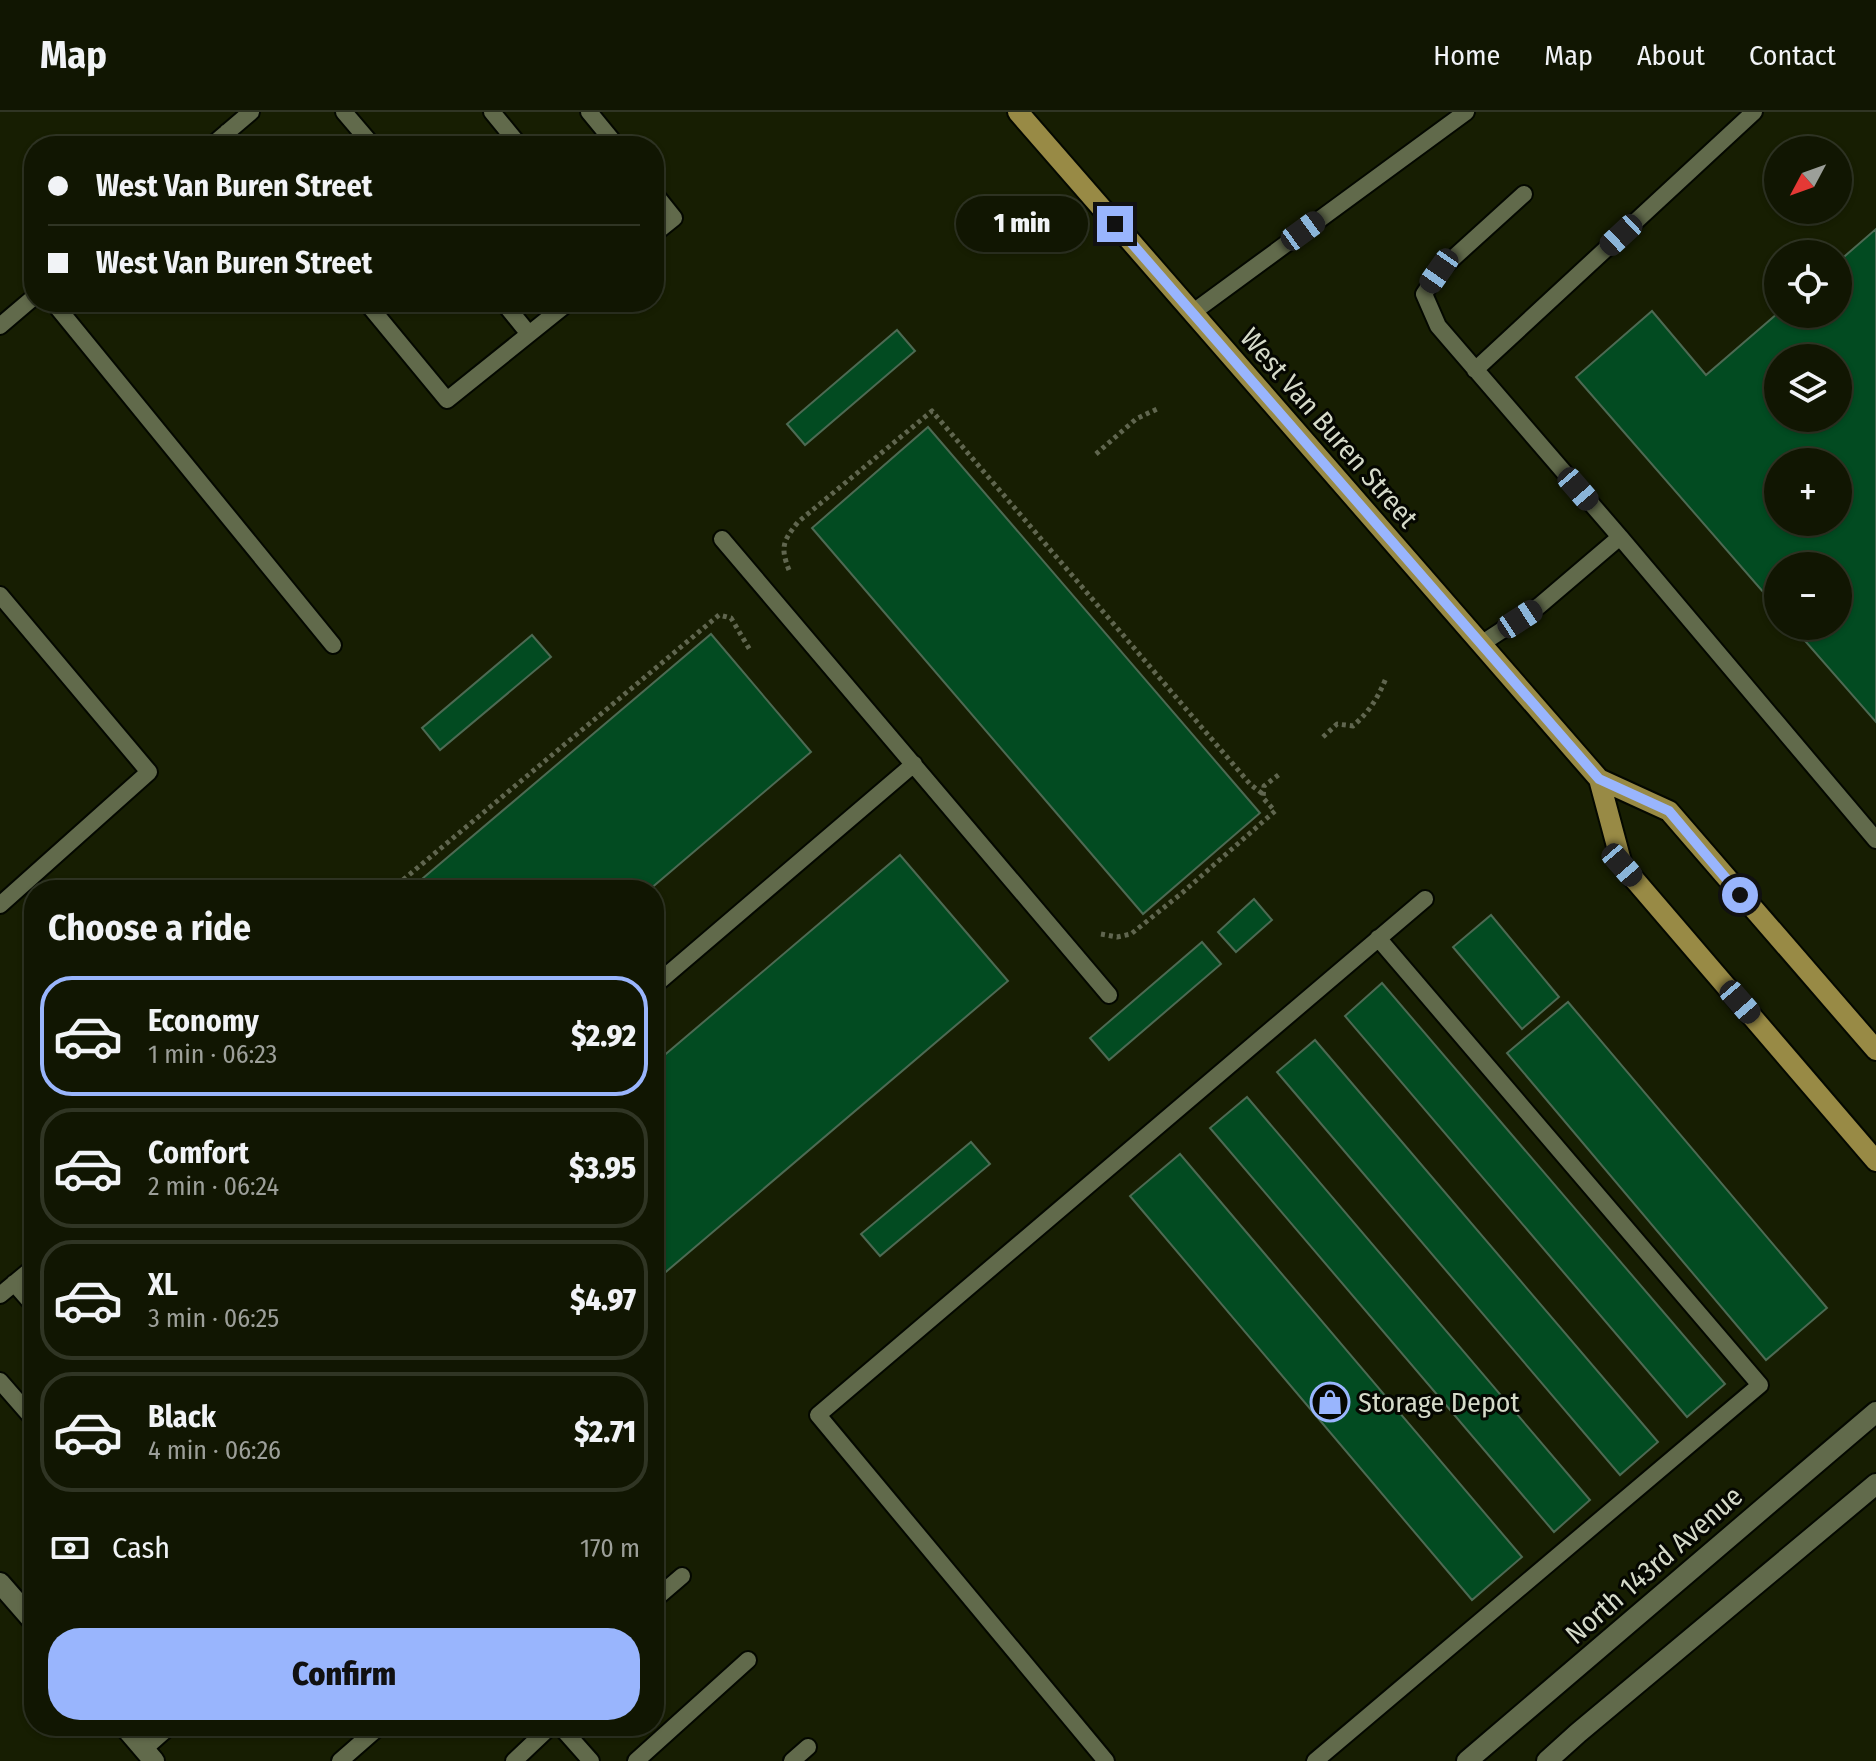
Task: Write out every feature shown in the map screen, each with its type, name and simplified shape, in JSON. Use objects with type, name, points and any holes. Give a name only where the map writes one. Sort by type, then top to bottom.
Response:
[{"type":"main road","name":"West Van Buren Street","points":[[1018,112],[1599,779],[1669,811],[1876,1050]]},
{"type":"main road","name":"West Van Buren Street","points":[[1599,779],[1622,865],[1876,1161]]},
{"type":"street","name":"North 143rd Avenue","points":[[1467,1761],[1876,1412]]},
{"type":"street","points":[[1547,1761],[1876,1484]]},
{"type":"street","points":[[0,1583],[24,1611]]},
{"type":"street","points":[[133,1736],[149,1755]]},
{"type":"lane","points":[[222,136],[251,112]]},
{"type":"lane","points":[[344,112],[364,136]]},
{"type":"lane","points":[[492,112],[512,136]]},
{"type":"lane","points":[[589,112],[609,136]]},
{"type":"lane","points":[[1192,313],[1466,112]]},
{"type":"lane","points":[[1475,370],[1754,112]]},
{"type":"lane","points":[[227,132],[230,136]]},
{"type":"lane","points":[[1524,194],[1439,271],[1424,294],[1438,326],[1876,840]]},
{"type":"lane","points":[[664,206],[674,218],[664,226]]},
{"type":"lane","points":[[0,326],[24,306]]},
{"type":"lane","points":[[61,312],[333,645]]},
{"type":"lane","points":[[374,312],[447,400],[556,312]]},
{"type":"lane","points":[[511,312],[529,334]]},
{"type":"lane","points":[[1481,644],[1539,606],[1620,537]]},
{"type":"lane","points":[[722,539],[1109,995]]},
{"type":"lane","points":[[0,595],[149,772],[28,880]]},
{"type":"lane","points":[[664,977],[914,764]]},
{"type":"lane","points":[[0,905],[24,884]]},
{"type":"lane","points":[[1106,1761],[818,1415],[1425,899]]},
{"type":"lane","points":[[1315,1761],[1760,1385],[1378,938]]},
{"type":"lane","points":[[0,1295],[24,1275]]},
{"type":"lane","points":[[14,1283],[24,1294]]},
{"type":"lane","points":[[0,1381],[24,1409]]},
{"type":"lane","points":[[664,1591],[682,1576]]},
{"type":"lane","points":[[664,1736],[748,1660]]},
{"type":"lane","points":[[149,1755],[163,1736]]},
{"type":"lane","points":[[340,1761],[369,1736]]},
{"type":"lane","points":[[514,1761],[540,1736]]},
{"type":"lane","points":[[569,1736],[591,1761]]},
{"type":"lane","points":[[636,1761],[664,1736]]},
{"type":"lane","points":[[792,1761],[808,1747]]},
{"type":"path","points":[[1096,454],[1136,419],[1157,409]]},
{"type":"path","points":[[789,570],[782,552],[787,536],[798,522],[932,411],[1250,784],[1264,795]]},
{"type":"path","points":[[403,880],[719,615],[731,618],[750,650]]},
{"type":"path","points":[[1323,737],[1337,724],[1353,726],[1359,721],[1377,699],[1386,678]]},
{"type":"path","points":[[1101,934],[1117,937],[1131,934],[1275,811],[1263,798],[1264,786],[1281,773]]},
{"type":"building","points":[[1876,229],[1876,722],[1804,640],[1852,640],[1852,552],[1764,552],[1764,593],[1576,377],[1652,311],[1706,375],[1764,325],[1764,328],[1852,328],[1852,250]]},
{"type":"building","points":[[897,330],[915,351],[805,445],[787,424]]},
{"type":"building","points":[[928,427],[1260,813],[1143,914],[812,528]]},
{"type":"building","points":[[711,634],[811,752],[661,880],[421,880]]},
{"type":"building","points":[[532,635],[551,657],[440,750],[422,728]]},
{"type":"building","points":[[900,855],[1008,981],[664,1273],[664,1056]]},
{"type":"building","points":[[1254,899],[1272,920],[1236,952],[1218,932]]},
{"type":"building","points":[[1491,915],[1559,997],[1522,1029],[1453,947]]},
{"type":"building","points":[[1202,942],[1221,964],[1109,1060],[1090,1038]]},
{"type":"building","points":[[1382,983],[1725,1384],[1687,1417],[1345,1016]]},
{"type":"building","points":[[1568,1002],[1827,1308],[1766,1360],[1507,1053]]},
{"type":"building","points":[[1315,1040],[1658,1442],[1620,1475],[1277,1072]]},
{"type":"building","points":[[1247,1097],[1590,1500],[1554,1532],[1210,1128]]},
{"type":"building","points":[[971,1142],[990,1164],[880,1256],[861,1234]]},
{"type":"building","points":[[1180,1154],[1522,1557],[1472,1600],[1130,1196]]},
{"type":"place","name":"Storage Depot","points":[[1330,1402]]},
{"type":"route","points":[[1115,224],[1599,779],[1669,811],[1740,895]]}]
